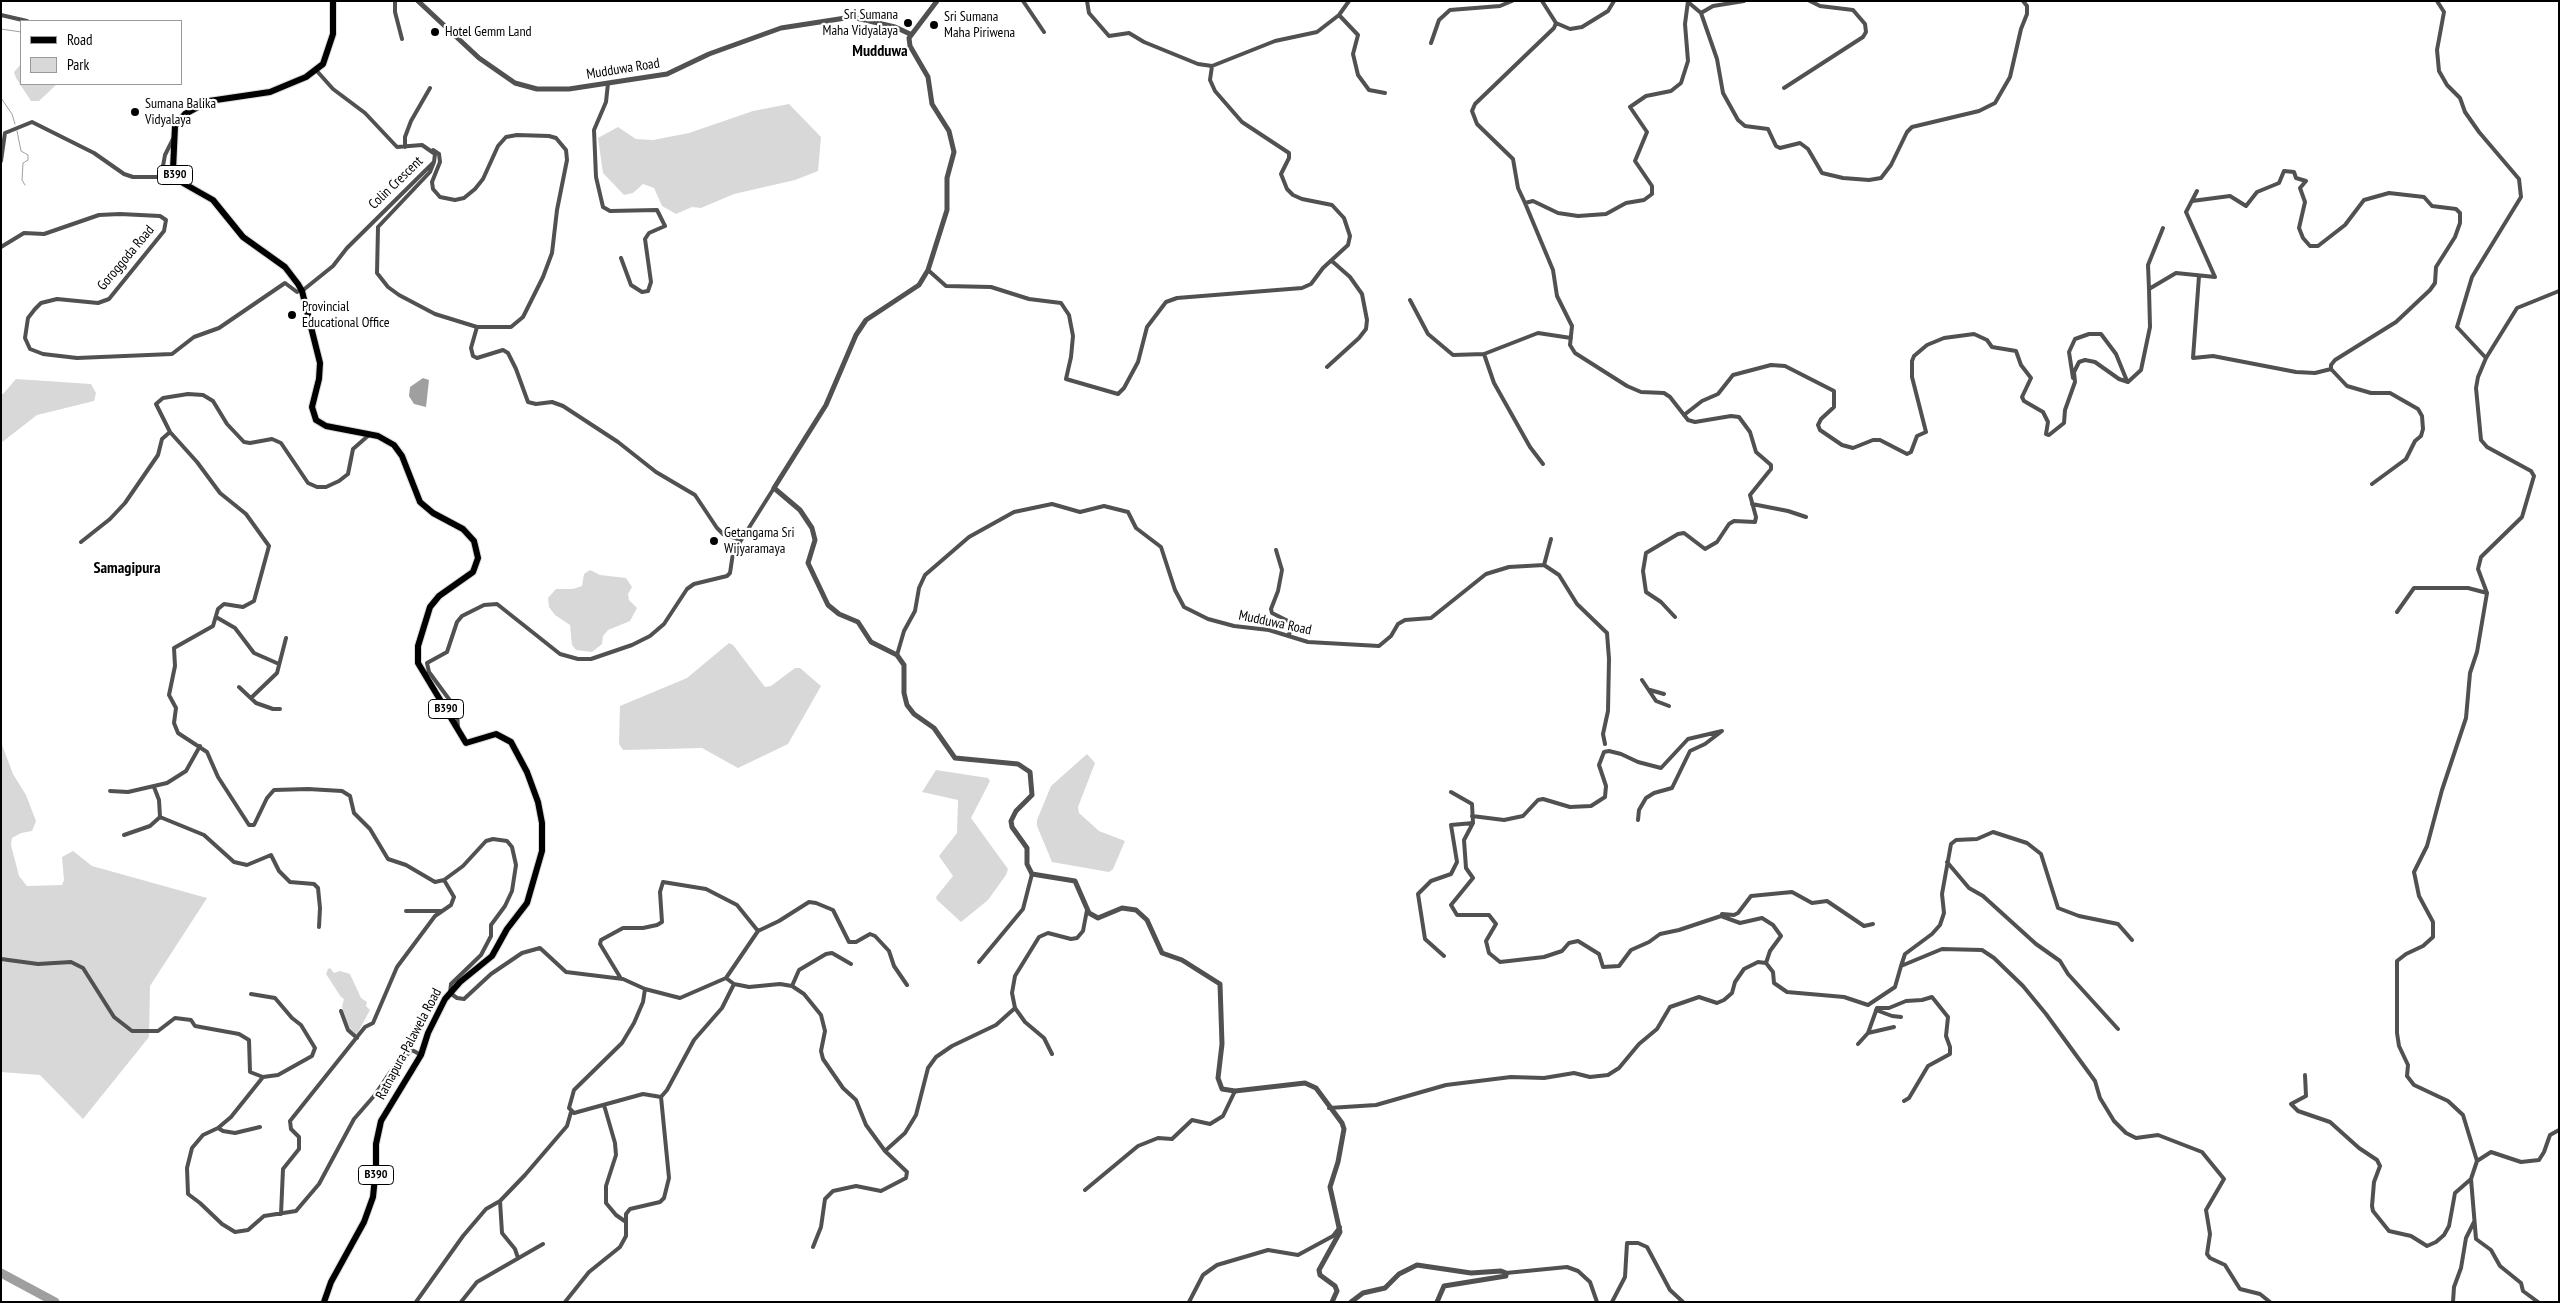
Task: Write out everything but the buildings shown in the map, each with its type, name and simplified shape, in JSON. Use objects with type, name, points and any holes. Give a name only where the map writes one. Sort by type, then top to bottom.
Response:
[{"type":"main road","name":"Ratnapura-Palawela Road","points":[[324,1302],[330,1282],[364,1222],[373,1197],[376,1144],[381,1121],[421,1055],[428,1034],[450,993],[497,950],[507,929],[530,897],[542,851],[542,823],[538,802],[527,772],[511,742],[496,734],[470,744],[463,740],[454,721],[422,672],[417,653],[430,607],[439,596],[473,572],[478,558],[477,547],[474,541],[463,529],[433,513],[420,502],[402,456],[394,445],[378,436],[326,426],[313,415],[312,407],[319,379],[320,363],[301,290],[285,267],[243,236],[213,200],[176,177],[172,164],[172,139],[175,126],[185,114],[199,105],[270,92],[306,77],[316,70],[327,57],[334,34],[333,1]]},
{"type":"street","points":[[395,1],[395,12],[402,39]]},
{"type":"street","name":"Mudduwa Road","points":[[418,1],[479,58],[515,82],[537,89],[554,90],[667,74],[709,54],[781,28],[852,17],[895,27],[910,34]]},
{"type":"street","points":[[458,730],[457,710],[429,672],[427,663],[447,652],[457,622],[462,616],[484,605],[497,604],[560,654],[578,659],[591,659],[632,645],[650,636],[664,624],[687,589],[694,584],[727,576],[732,567],[733,553],[740,540],[826,405],[856,335],[866,320],[919,285],[928,270],[947,210],[947,178],[954,152],[949,131],[932,104],[928,77],[910,46],[910,34],[936,1]]},
{"type":"street","points":[[1023,1],[1044,32]]},
{"type":"street","points":[[1087,1],[1089,12],[1109,36],[1129,33],[1144,42],[1198,64],[1212,66],[1275,41],[1317,32],[1339,15],[1350,1]]},
{"type":"street","points":[[1431,43],[1439,20],[1450,10],[1500,6],[1512,1]]},
{"type":"street","points":[[1542,1],[1556,23],[1570,29],[1582,27],[1608,11],[1614,1]]},
{"type":"street","points":[[1701,13],[1714,6],[1744,1]]},
{"type":"street","points":[[1784,88],[1863,37],[1866,32],[1865,24],[1853,10],[1820,6],[1810,1]]},
{"type":"street","points":[[1688,2],[1701,13],[1717,59],[1723,93],[1738,120],[1745,126],[1768,129],[1776,146],[1780,148],[1800,143],[1808,149],[1822,173],[1843,178],[1869,180],[1881,178],[1892,165],[1907,132],[1912,127],[1979,111],[1995,103],[2010,77],[2020,29],[2027,14],[2027,6],[2023,1]]},
{"type":"street","points":[[2437,1],[2444,12],[2437,50],[2440,71],[2447,85],[2460,98],[2464,112],[2519,179],[2521,197],[2472,277],[2457,327],[2486,358]]},
{"type":"street","points":[[1524,203],[1533,201],[1558,213],[1578,216],[1606,214],[1626,203],[1644,200],[1652,194],[1652,186],[1635,161],[1647,132],[1630,107],[1641,98],[1671,91],[1681,83],[1688,61],[1685,24],[1688,2]]},
{"type":"street","points":[[1,15],[23,20]]},
{"type":"street","points":[[1339,15],[1358,35],[1353,54],[1358,75],[1369,90],[1385,92]]},
{"type":"street","points":[[1556,23],[1546,36],[1474,104],[1472,111],[1477,124],[1512,160],[1518,188],[1554,270],[1557,296],[1572,326],[1570,345],[1575,353],[1626,386],[1641,392],[1664,393],[1670,397],[1684,415],[1695,422],[1731,416],[1739,417],[1744,422],[1756,452],[1771,465],[1771,469],[1750,495],[1756,522],[1734,521],[1729,524],[1718,542],[1705,549],[1684,533],[1678,534],[1646,553],[1643,571],[1646,592],[1661,602],[1675,618]]},
{"type":"street","points":[[928,270],[946,286],[991,287],[1028,299],[1061,303],[1069,315],[1072,336],[1072,357],[1066,380],[1118,394],[1124,388],[1138,362],[1147,327],[1166,302],[1177,298],[1302,288],[1311,284],[1323,268],[1332,262],[1348,245],[1350,236],[1344,218],[1332,205],[1302,199],[1293,195],[1287,189],[1282,174],[1289,158],[1289,153],[1242,122],[1215,91],[1210,80],[1212,66]]},
{"type":"street","name":"Colin Crescent","points":[[301,290],[333,266],[346,248],[434,162],[433,150],[422,145],[397,147],[365,113],[333,89],[316,70]]},
{"type":"street","points":[[608,83],[606,102],[594,130],[596,177],[603,207],[610,211],[657,210],[665,226],[649,232],[645,239],[651,282],[648,291],[642,292],[631,285],[621,258]]},
{"type":"street","points":[[405,147],[405,137],[411,121],[430,88]]},
{"type":"street","points":[[1,161],[6,133],[32,122],[94,153],[124,174],[133,177],[161,177],[165,155],[172,139]]},
{"type":"street","points":[[433,150],[439,154],[440,162],[432,182],[433,189],[440,197],[455,200],[464,198],[475,189],[483,179],[498,146],[506,137],[517,135],[549,136],[556,138],[566,150],[567,160],[557,210],[552,252],[539,285],[523,317],[516,324],[502,329],[476,327],[435,314],[399,295],[388,287],[377,272],[378,228],[430,172],[434,162]]},
{"type":"street","points":[[2192,201],[2230,196],[2246,206],[2256,192],[2280,183],[2284,171],[2294,172],[2296,178],[2306,181],[2300,188],[2305,202],[2299,228],[2303,238],[2310,246],[2318,246],[2345,225],[2364,200],[2389,193],[2424,197],[2432,206],[2456,209],[2460,213],[2460,223],[2455,237],[2436,267],[2435,283],[2430,290],[2396,322],[2335,360],[2331,369]]},
{"type":"street","points":[[2149,290],[2176,273],[2215,277],[2186,212],[2197,191]]},
{"type":"street","name":"Goroggoda Road","points":[[1,246],[24,233],[44,234],[99,215],[160,216],[166,220],[164,231],[109,299],[98,303],[57,299],[41,303],[35,309],[28,318],[25,338],[30,349],[43,354],[77,358],[172,354],[194,337],[220,328],[283,285],[289,285],[297,292],[301,290]]},
{"type":"street","points":[[2128,382],[2142,370],[2150,327],[2148,265],[2163,228]]},
{"type":"street","points":[[1327,367],[1359,338],[1366,329],[1367,320],[1362,294],[1350,277],[1332,262]]},
{"type":"street","points":[[2200,276],[2193,358],[2213,356],[2296,372],[2315,373],[2331,369]]},
{"type":"street","points":[[2538,1302],[2523,1290],[2521,1283],[2500,1266],[2491,1250],[2476,1239],[2474,1233],[2476,1220],[2471,1179],[2477,1160],[2464,1115],[2448,1101],[2414,1085],[2407,1076],[2408,1065],[2399,1046],[2396,988],[2397,961],[2429,942],[2433,937],[2432,922],[2419,896],[2414,872],[2427,846],[2442,790],[2466,718],[2470,674],[2477,652],[2487,593],[2478,569],[2480,557],[2522,517],[2534,476],[2531,471],[2487,446],[2481,440],[2476,388],[2478,377],[2486,358],[2517,308],[2559,291]]},
{"type":"street","points":[[1410,300],[1428,334],[1453,356],[1484,354],[1538,333],[1571,338]]},
{"type":"street","points":[[476,327],[471,348],[473,356],[477,358],[503,350],[508,354],[516,369],[528,402],[536,404],[552,402],[618,442],[656,472],[695,495],[716,528],[723,534],[740,540]]},
{"type":"street","points":[[1684,415],[1702,401],[1718,394],[1733,375],[1771,365],[1785,366],[1834,391],[1834,407],[1821,419],[1818,425],[1820,430],[1842,445],[1853,448],[1873,440],[1880,440],[1907,454],[1911,452],[1917,436],[1926,432],[1914,394],[1912,361],[1927,346],[1944,338],[1974,334],[1987,340],[1992,347],[2016,350],[2021,365],[2031,378],[2022,397],[2024,401],[2044,412],[2048,422],[2046,434],[2048,435],[2064,423],[2066,418],[2065,410],[2075,382],[2076,367],[2079,362],[2085,360],[2095,362],[2119,379],[2128,382]]},
{"type":"street","points":[[2075,382],[2070,367],[2069,352],[2075,339],[2089,334],[2101,334],[2116,354],[2128,382]]},
{"type":"street","points":[[1484,354],[1494,383],[1530,447],[1543,464]]},
{"type":"street","points":[[2331,369],[2347,386],[2371,393],[2390,393],[2418,409],[2422,416],[2423,429],[2421,436],[2415,442],[2406,459],[2372,484]]},
{"type":"street","points":[[368,435],[353,449],[348,474],[339,482],[316,487],[308,483],[281,443],[272,439],[250,443],[244,442],[227,424],[213,401],[203,395],[188,394],[158,400],[157,407],[170,432],[197,462],[220,493],[246,514],[269,546],[254,601],[243,607],[224,604],[218,609],[213,626],[173,650],[175,666],[169,695],[176,708],[174,723],[178,733],[207,752],[218,777],[250,825],[254,825],[267,798],[274,790],[308,788],[342,791],[350,796],[354,813],[370,830],[388,859],[406,865],[429,881],[435,882],[444,880],[463,866],[486,841],[493,839],[507,842],[512,847],[516,865],[512,891],[505,906],[491,926],[487,946],[481,955],[451,984],[450,993],[464,999],[491,974],[522,953],[540,948],[566,972],[623,979]]},
{"type":"street","points":[[81,542],[110,519],[125,502],[158,455],[162,439],[170,432]]},
{"type":"street","points":[[774,488],[800,510],[812,528],[815,540],[808,563],[828,605],[839,614],[858,622],[870,642],[897,655],[904,666],[904,693],[907,705],[914,714],[934,728],[955,758],[1018,764],[1030,772],[1032,795],[1016,811],[1011,821],[1012,827],[1027,848],[1027,864],[1032,874],[1023,909],[979,962]]},
{"type":"street","name":"Mudduwa Road","points":[[897,655],[904,631],[915,611],[919,588],[925,575],[969,537],[1014,512],[1052,504],[1080,512],[1098,507],[1128,512],[1136,528],[1161,547],[1175,590],[1184,607],[1208,619],[1234,626],[1269,630],[1308,642],[1379,646],[1391,636],[1398,624],[1405,620],[1431,618],[1486,574],[1509,567],[1544,565]]},
{"type":"street","points":[[1752,504],[1788,511],[1806,517]]},
{"type":"street","points":[[1551,539],[1544,565],[1559,575],[1577,604],[1607,633],[1609,659],[1608,711],[1603,734],[1605,744]]},
{"type":"street","points":[[1276,550],[1282,570],[1271,609],[1272,613],[1292,623],[1293,626],[1288,636]]},
{"type":"street","points":[[2397,612],[2414,588],[2468,588],[2487,593]]},
{"type":"street","points":[[216,617],[235,628],[254,653],[279,664]]},
{"type":"street","points":[[252,696],[277,673],[286,638]]},
{"type":"street","points":[[1642,680],[1656,701],[1668,706]]},
{"type":"street","points":[[239,687],[252,696],[256,703],[273,709],[280,709]]},
{"type":"street","points":[[1650,690],[1664,694]]},
{"type":"street","points":[[1472,816],[1504,820],[1523,816],[1538,800],[1543,798],[1570,807],[1591,806],[1605,797],[1606,786],[1599,765],[1604,752],[1609,750],[1646,765],[1661,768],[1688,739],[1722,731],[1705,744],[1690,751],[1672,788],[1654,793],[1646,798],[1639,810],[1638,820]]},
{"type":"street","points":[[110,791],[128,792],[167,783],[186,771],[200,746]]},
{"type":"street","points":[[154,787],[159,800],[160,817]]},
{"type":"street","points":[[1451,792],[1472,804],[1473,823],[1464,840],[1466,868],[1473,878],[1451,905],[1457,915],[1489,915],[1496,924],[1486,941],[1489,952],[1500,962],[1544,958],[1562,951],[1569,943],[1578,941],[1599,954],[1604,967],[1619,966],[1631,950],[1649,942],[1660,934],[1679,930],[1721,916],[1738,913],[1751,896],[1792,892],[1812,903],[1827,901],[1864,926],[1873,924]]},
{"type":"street","points":[[124,836],[150,826],[160,817]]},
{"type":"street","points":[[160,817],[204,835],[234,862],[247,865],[271,855],[279,871],[290,882],[314,884],[318,888],[319,927]]},
{"type":"street","points":[[1444,956],[1425,939],[1418,894],[1431,881],[1451,874],[1457,862],[1451,825],[1473,823]]},
{"type":"street","points":[[1868,1005],[1895,987],[1905,954],[1932,934],[1940,925],[1944,913],[1942,894],[1946,862],[1951,844],[1956,840],[1977,839],[1993,832],[2027,843],[2041,854],[2048,870],[2058,908],[2079,916],[2118,924],[2132,940]]},
{"type":"street","points":[[1946,862],[1969,888],[1983,896],[2036,944],[2060,961],[2068,974],[2118,1029]]},
{"type":"street","points":[[1032,874],[1075,881],[1089,913],[1098,918],[1122,908],[1136,910],[1147,920],[1162,954],[1182,960],[1220,984],[1222,1044],[1218,1078],[1222,1089],[1235,1091],[1305,1083],[1316,1088],[1344,1129],[1338,1162],[1330,1187],[1340,1227],[1338,1237],[1319,1270],[1320,1276],[1334,1286],[1337,1291],[1332,1302]]},
{"type":"street","points":[[281,1214],[283,1168],[299,1150],[299,1137],[291,1129],[290,1121],[308,1095],[365,1027],[373,1023],[397,967],[441,911],[451,905],[454,897],[444,880]]},
{"type":"street","points":[[758,931],[737,905],[706,889],[663,882],[660,892],[662,922],[657,926],[623,928],[601,940],[600,944],[618,976],[645,989],[680,998],[726,978],[758,931],[779,921],[809,902],[833,910],[849,942],[856,942],[870,934],[875,936],[889,951],[894,966],[907,985]]},
{"type":"street","points":[[1052,1054],[1044,1038],[1025,1022],[1015,1008],[1012,993],[1015,976],[1035,942],[1048,933],[1070,939],[1077,938],[1083,931],[1087,908]]},
{"type":"street","points":[[406,911],[441,911]]},
{"type":"street","points":[[1721,916],[1740,923],[1762,918],[1774,924],[1781,936],[1780,941],[1770,951],[1766,963]]},
{"type":"street","points":[[1902,966],[1942,949],[1982,950],[1994,958],[2023,986],[2046,1014],[2095,1081],[2100,1098],[2114,1121],[2126,1133],[2136,1138],[2158,1135],[2202,1152],[2224,1180],[2206,1210],[2210,1234],[2207,1254],[2210,1258],[2225,1265],[2240,1289],[2260,1294],[2270,1302]]},
{"type":"street","points":[[792,986],[799,970],[826,954],[832,953],[851,964]]},
{"type":"street","points":[[1,959],[38,964],[71,962],[83,968],[114,1017],[132,1031],[158,1031],[175,1018],[191,1020],[195,1026],[239,1034],[249,1040],[250,1072],[263,1077],[278,1075],[312,1056],[315,1048],[301,1025],[292,1018],[276,998],[251,994]]},
{"type":"street","points":[[1329,1108],[1376,1105],[1446,1085],[1511,1077],[1544,1078],[1574,1073],[1590,1077],[1608,1075],[1620,1068],[1638,1044],[1657,1029],[1670,1007],[1699,997],[1717,1003],[1724,1000],[1732,993],[1735,982],[1744,969],[1758,962],[1766,963],[1773,972],[1774,983],[1787,992],[1844,997],[1892,1016],[1901,1017]]},
{"type":"street","points":[[726,978],[734,984],[749,987],[780,984],[792,986],[804,994],[817,1008],[825,1031],[821,1051],[823,1059],[843,1088],[856,1100],[866,1125],[885,1151],[905,1169],[906,1178],[881,1191],[856,1186],[833,1191],[825,1199],[821,1227],[814,1247]]},
{"type":"street","points":[[564,1302],[590,1272],[620,1247],[626,1236],[626,1214],[630,1209],[660,1202],[669,1187],[661,1097],[667,1090],[697,1036],[722,1008],[734,984]]},
{"type":"street","points":[[416,1302],[463,1236],[486,1209],[500,1201],[568,1126],[571,1112],[569,1103],[574,1090],[622,1043],[634,1023],[643,1002],[645,989]]},
{"type":"street","points":[[1876,1009],[1889,1008],[1906,1001],[1932,997],[1948,1017],[1946,1036],[1950,1047],[1950,1054],[1928,1066],[1909,1098],[1904,1101]]},
{"type":"street","points":[[885,1151],[905,1133],[916,1115],[928,1068],[936,1057],[952,1046],[996,1025],[1015,1008]]},
{"type":"street","points":[[1858,1044],[1868,1033],[1876,1009]]},
{"type":"street","points":[[341,1011],[348,1030],[357,1038]]},
{"type":"street","points":[[1868,1033],[1894,1027]]},
{"type":"street","points":[[263,1077],[231,1117],[218,1128],[203,1134],[192,1148],[187,1168],[188,1194],[222,1224],[235,1232],[248,1230],[264,1216],[296,1211],[319,1184],[354,1119],[404,1056],[412,1050],[421,1055]]},
{"type":"street","points":[[2305,1075],[2306,1096],[2291,1104],[2298,1111],[2330,1122],[2359,1148],[2377,1160],[2380,1166],[2374,1182],[2373,1211],[2389,1231],[2411,1236],[2426,1246],[2436,1242],[2444,1235],[2449,1226],[2455,1193],[2471,1179]]},
{"type":"street","points":[[1085,1190],[1138,1146],[1158,1138],[1172,1139],[1192,1120],[1210,1124],[1223,1116],[1235,1091]]},
{"type":"street","points":[[571,1112],[578,1112],[643,1094],[661,1097]]},
{"type":"street","points":[[604,1105],[615,1143],[616,1155],[606,1186],[606,1203],[616,1215],[626,1222]]},
{"type":"street","points":[[218,1128],[235,1133],[260,1127]]},
{"type":"street","points":[[2477,1160],[2491,1152],[2521,1162],[2539,1160],[2550,1135],[2559,1130]]},
{"type":"street","points":[[500,1201],[502,1233],[515,1249],[518,1258]]},
{"type":"street","points":[[2453,1302],[2454,1287],[2461,1268],[2466,1238],[2476,1220]]},
{"type":"street","points":[[1189,1302],[1203,1275],[1217,1265],[1268,1250],[1298,1254],[1333,1236],[1340,1227]]},
{"type":"street","points":[[1612,1302],[1625,1277],[1627,1243],[1633,1243],[1647,1247],[1670,1290],[1683,1302]]},
{"type":"street","points":[[461,1302],[476,1282],[543,1244]]},
{"type":"street","points":[[1351,1302],[1363,1293],[1385,1288],[1399,1274],[1417,1264],[1470,1273],[1501,1271],[1506,1273],[1567,1267],[1578,1272],[1590,1282],[1596,1302]]},
{"type":"street","points":[[1437,1302],[1444,1286],[1506,1276],[1506,1273]]},
{"type":"green space","points":[[20,65],[20,84],[16,78],[14,72]]},
{"type":"green space","points":[[21,85],[56,85],[39,101],[31,101]]},
{"type":"green space","points":[[789,104],[821,137],[818,171],[795,180],[734,194],[701,208],[692,207],[676,214],[662,206],[654,188],[643,184],[633,193],[624,195],[603,173],[598,138],[618,127],[636,139],[653,140],[689,133],[753,111]]},
{"type":"green space","points":[[16,379],[91,384],[96,393],[94,401],[37,415],[1,443],[1,394]]},
{"type":"green space","points":[[590,570],[600,575],[626,578],[632,587],[628,594],[629,600],[637,608],[630,621],[608,630],[603,636],[602,644],[592,652],[576,650],[572,645],[570,625],[555,615],[549,607],[548,598],[556,589],[573,589],[582,586],[584,574]]},
{"type":"green space","points":[[729,643],[733,645],[765,687],[771,686],[795,668],[800,668],[821,686],[788,744],[738,768],[702,748],[623,750],[619,744],[620,706],[687,678]]},
{"type":"green space","points":[[1,742],[13,774],[26,795],[36,821],[32,831],[21,833],[12,838],[11,845],[19,876],[27,886],[62,885],[64,880],[62,857],[73,851],[92,866],[207,898],[150,986],[149,1037],[83,1119],[40,1075],[1,1072]]},
{"type":"green space","points":[[1087,754],[1095,763],[1078,807],[1079,813],[1099,831],[1125,841],[1113,869],[1109,872],[1052,862],[1037,826],[1037,820],[1051,786]]},
{"type":"green space","points":[[936,770],[988,778],[990,781],[971,818],[1008,869],[1006,875],[988,900],[961,922],[936,897],[953,876],[939,856],[957,833],[958,800],[922,792]]},
{"type":"green space","points":[[330,968],[334,973],[340,971],[350,974],[361,998],[367,1002],[366,1006],[370,1010],[356,1036],[350,1029],[342,1007],[344,999],[326,974]]},
{"type":"shaded area","points":[[423,378],[429,380],[426,407],[414,404],[409,396],[410,387]]},
{"type":"waterway","points":[[1,29],[20,32]]},
{"type":"waterway","points":[[1,98],[12,114],[15,124]]},
{"type":"waterway","points":[[17,131],[21,151],[28,155],[28,160],[23,163],[22,180],[25,185]]},
{"type":"waterway","points":[[1,1273],[55,1302]]},
{"type":"place","name":"Sri Sumana Maha Vidyalaya","points":[[908,23]]},
{"type":"place","name":"Sri Sumana Maha Piriwena","points":[[934,25]]},
{"type":"place","name":"Hotel Gemm Land","points":[[435,32]]},
{"type":"place","name":"Sumana Balika Vidyalaya","points":[[135,112]]},
{"type":"place","name":"Provincial Educational Office","points":[[292,315]]},
{"type":"place","name":"Getangama Sri Wijyaramaya","points":[[714,541]]},
{"type":"district","name":"Mudduwa","points":[[880,51]]},
{"type":"district","name":"Samagipura","points":[[127,568]]}]
